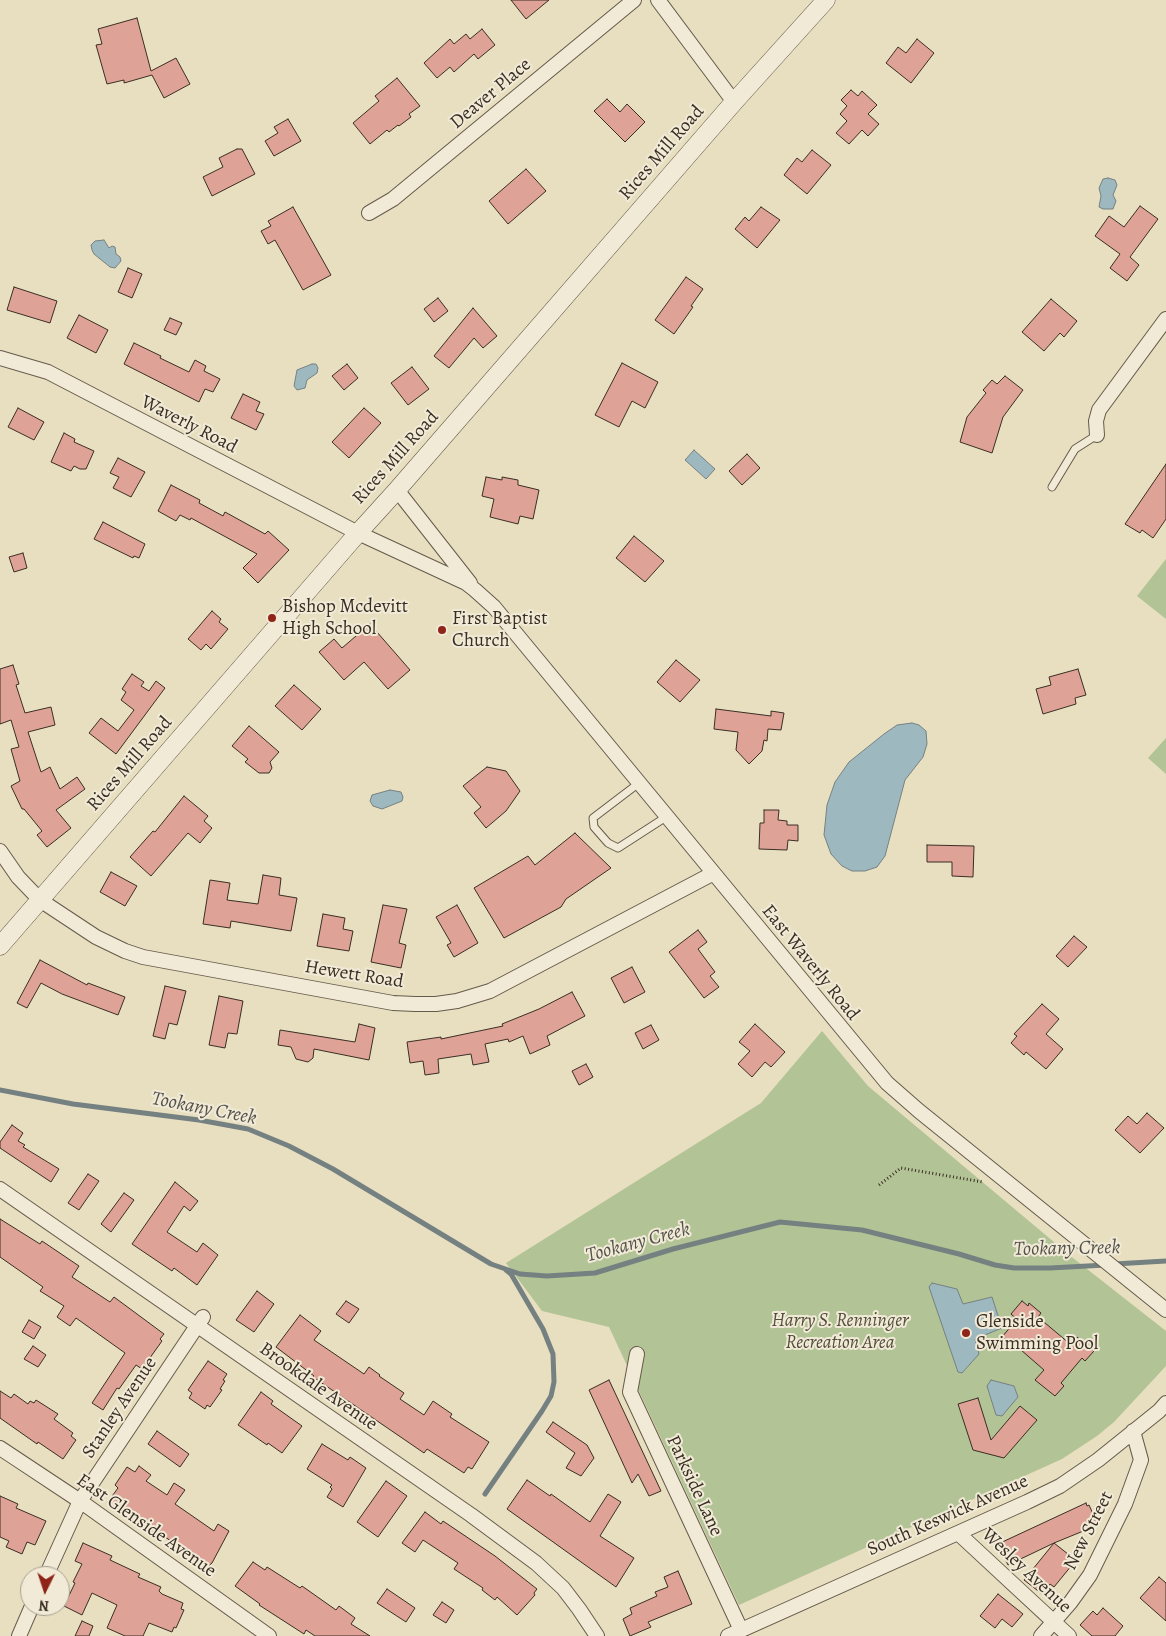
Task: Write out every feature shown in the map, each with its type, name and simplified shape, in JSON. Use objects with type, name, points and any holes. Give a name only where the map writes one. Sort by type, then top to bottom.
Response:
[{"type":"street","name":"Deaver Place","points":[[369,213],[393,199],[634,0]]},
{"type":"street","points":[[658,0],[734,102]]},
{"type":"street","name":"Rices Mill Road","points":[[0,946],[734,102],[826,0]]},
{"type":"street","points":[[1097,434],[1096,421],[1099,410],[1166,319]]},
{"type":"street","name":"Waverly Road","points":[[0,358],[48,372],[358,533]]},
{"type":"street","name":"East Waverly Road","points":[[398,490],[476,590],[494,607],[712,874],[898,1095],[1166,1310]]},
{"type":"street","name":"East Waverly Road","points":[[358,533],[457,579],[476,590]]},
{"type":"street","name":"Hewett Road","points":[[0,851],[18,877],[40,900],[96,937],[143,957],[393,1003],[436,1004],[465,999],[490,991],[712,874]]},
{"type":"street","name":"Brookdale Avenue","points":[[0,1188],[200,1322],[536,1563],[563,1588],[597,1636]]},
{"type":"street","name":"Stanley Avenue","points":[[51,1566],[80,1501],[200,1322]]},
{"type":"street","name":"Parkside Lane","points":[[638,1354],[630,1392],[734,1633]]},
{"type":"street","name":"South Keswick Avenue","points":[[734,1633],[1060,1486],[1098,1460],[1159,1411],[1166,1403]]},
{"type":"street","name":"New Street","points":[[1041,1636],[1070,1603],[1090,1574],[1130,1492],[1141,1460],[1133,1431]]},
{"type":"street","name":"East Glenside Avenue","points":[[0,1448],[80,1501],[269,1636]]},
{"type":"street","name":"Wesley Avenue","points":[[958,1533],[1069,1636]]},
{"type":"street","points":[[19,1636],[28,1616]]},
{"type":"lane","points":[[1052,487],[1075,449],[1097,434]]},
{"type":"lane","points":[[638,783],[593,818],[594,827],[608,842],[618,848],[666,817]]},
{"type":"path","points":[[879,1185],[901,1168],[986,1182]]},
{"type":"green space","points":[[1166,559],[1166,619],[1137,596]]},
{"type":"green space","points":[[1166,738],[1166,774],[1148,758]]},
{"type":"green space","name":"Harry S. Renninger Recreation Area","points":[[822,1031],[868,1086],[1073,1258],[1166,1331],[1166,1366],[1114,1422],[1097,1436],[1062,1459],[739,1605],[609,1327],[542,1311],[506,1263],[761,1103]]},
{"type":"water","points":[[1103,179],[1115,180],[1117,185],[1113,195],[1116,201],[1113,209],[1103,209],[1099,207],[1101,196],[1099,188]]},
{"type":"water","points":[[104,240],[109,248],[115,247],[116,254],[120,257],[121,261],[115,268],[110,267],[94,254],[92,250],[91,245],[95,241]]},
{"type":"water","points":[[316,364],[318,368],[317,373],[307,380],[305,388],[297,390],[294,386],[297,370]]},
{"type":"water","points":[[694,450],[715,469],[706,479],[685,460]]},
{"type":"water","points":[[912,723],[919,725],[926,731],[927,744],[923,757],[905,780],[885,856],[877,867],[865,871],[852,871],[842,866],[831,854],[824,835],[827,805],[835,782],[849,762],[884,734],[897,725]]},
{"type":"water","points":[[390,790],[401,792],[402,801],[382,809],[373,806],[370,801],[372,795]]},
{"type":"water","name":"Glenside Swimming Pool","points":[[932,1283],[957,1289],[963,1304],[992,1297],[1002,1328],[975,1339],[979,1354],[962,1373],[958,1372],[929,1287]]},
{"type":"water","points":[[991,1380],[1014,1386],[1018,1397],[1002,1416],[996,1415],[987,1386]]},
{"type":"building","points":[[511,0],[549,0],[526,19]]},
{"type":"building","points":[[137,18],[151,71],[176,58],[190,84],[164,98],[152,75],[124,83],[124,80],[107,84],[96,45],[102,44],[98,29]]},
{"type":"building","points":[[482,29],[495,45],[478,59],[474,54],[454,72],[450,67],[437,78],[424,63],[450,39],[454,44],[466,34],[470,39]]},
{"type":"building","points":[[917,39],[934,53],[911,83],[886,63],[898,47],[906,53]]},
{"type":"building","points":[[397,78],[420,106],[409,114],[411,117],[389,132],[387,130],[370,144],[353,123],[379,101],[375,96]]},
{"type":"building","points":[[851,90],[858,96],[862,91],[877,105],[868,114],[879,124],[868,136],[862,130],[849,144],[836,133],[847,121],[840,114],[847,106],[841,100]]},
{"type":"building","points":[[607,99],[620,112],[627,104],[645,122],[625,142],[594,111]]},
{"type":"building","points":[[288,119],[301,141],[274,156],[265,141],[278,133],[274,127]]},
{"type":"building","points":[[237,149],[242,149],[255,174],[212,196],[203,177],[223,167],[219,158]]},
{"type":"building","points":[[812,150],[831,165],[807,194],[784,175],[797,158],[802,162]]},
{"type":"building","points":[[526,169],[546,191],[508,224],[489,201]]},
{"type":"building","points":[[1140,206],[1158,219],[1130,257],[1139,265],[1127,281],[1110,268],[1120,254],[1095,236],[1109,216],[1124,227]]},
{"type":"building","points":[[293,207],[331,275],[303,290],[275,240],[268,244],[261,231],[271,226],[268,221]]},
{"type":"building","points":[[761,207],[780,220],[757,248],[735,229],[745,217],[749,221]]},
{"type":"building","points":[[128,268],[142,274],[132,298],[118,292]]},
{"type":"building","points":[[686,277],[703,289],[674,334],[655,320]]},
{"type":"building","points":[[14,287],[57,301],[50,323],[7,310]]},
{"type":"building","points":[[438,298],[448,311],[434,322],[424,309]]},
{"type":"building","points":[[1051,299],[1077,321],[1064,337],[1060,333],[1044,351],[1022,332]]},
{"type":"building","points":[[473,308],[497,336],[483,348],[474,338],[449,368],[434,356]]},
{"type":"building","points":[[79,315],[108,330],[96,353],[67,338]]},
{"type":"building","points":[[170,318],[182,323],[176,335],[164,330]]},
{"type":"building","points":[[134,343],[189,372],[195,360],[206,366],[204,371],[220,379],[213,392],[205,389],[199,402],[124,364]]},
{"type":"building","points":[[622,363],[658,382],[645,408],[632,401],[619,427],[595,415]]},
{"type":"building","points":[[347,364],[358,378],[344,390],[332,376]]},
{"type":"building","points":[[412,367],[429,389],[408,405],[391,383]]},
{"type":"building","points":[[1005,376],[1023,390],[1003,417],[992,453],[960,442],[967,417],[986,393],[983,390],[992,380],[997,384]]},
{"type":"building","points":[[243,394],[260,402],[256,411],[264,414],[256,430],[231,418]]},
{"type":"building","points":[[18,408],[44,422],[34,440],[8,427]]},
{"type":"building","points":[[364,408],[381,423],[349,458],[332,442]]},
{"type":"building","points":[[64,433],[75,439],[74,442],[94,451],[86,469],[74,466],[71,471],[51,462]]},
{"type":"building","points":[[747,454],[760,468],[742,485],[729,471]]},
{"type":"building","points":[[118,458],[145,472],[131,497],[113,488],[119,477],[110,473]]},
{"type":"building","points":[[1166,464],[1166,519],[1153,538],[1142,530],[1140,533],[1125,524]]},
{"type":"building","points":[[486,477],[518,480],[518,485],[539,490],[533,519],[520,516],[518,524],[490,517],[494,499],[482,496]]},
{"type":"building","points":[[171,485],[200,500],[199,503],[223,516],[225,512],[265,534],[268,531],[289,550],[258,583],[243,568],[257,554],[191,518],[190,520],[180,515],[176,521],[158,511]]},
{"type":"building","points":[[103,522],[145,544],[139,558],[134,556],[133,558],[94,539]]},
{"type":"building","points":[[634,536],[664,561],[645,582],[616,558]]},
{"type":"building","points":[[23,553],[27,568],[14,572],[9,557]]},
{"type":"building","points":[[212,611],[221,619],[219,622],[228,629],[211,649],[206,644],[201,650],[188,639]]},
{"type":"building","points":[[370,624],[410,670],[388,689],[364,662],[344,680],[319,652],[334,639],[342,648]]},
{"type":"building","points":[[676,660],[700,680],[680,702],[657,682]]},
{"type":"building","points":[[13,665],[19,684],[16,685],[25,713],[51,707],[55,725],[28,732],[41,772],[50,767],[60,789],[77,777],[85,789],[56,810],[71,828],[47,847],[37,835],[42,831],[22,809],[11,786],[20,781],[11,749],[19,747],[11,720],[0,724],[0,669]]},
{"type":"building","points":[[1078,669],[1086,695],[1075,698],[1076,704],[1043,714],[1036,689],[1051,685],[1049,677]]},
{"type":"building","points":[[132,674],[144,682],[141,686],[149,691],[156,681],[165,688],[116,754],[89,733],[101,718],[118,731],[134,710],[121,700],[126,692],[122,689]]},
{"type":"building","points":[[294,685],[321,709],[302,730],[275,706]]},
{"type":"building","points":[[716,709],[771,716],[771,711],[784,713],[781,730],[768,729],[767,741],[764,740],[762,751],[749,764],[736,750],[738,732],[714,729]]},
{"type":"building","points":[[249,726],[279,752],[270,762],[272,768],[269,773],[259,773],[245,762],[248,759],[232,746]]},
{"type":"building","points":[[487,767],[506,771],[520,791],[506,811],[486,828],[474,813],[481,807],[463,786]]},
{"type":"building","points":[[184,796],[208,816],[204,821],[212,828],[200,843],[188,833],[151,876],[130,857],[153,831],[155,832]]},
{"type":"building","points":[[764,810],[779,810],[778,820],[787,821],[787,825],[798,825],[798,841],[788,840],[787,850],[759,849],[760,823],[764,823]]},
{"type":"building","points":[[575,833],[611,868],[566,899],[561,907],[504,938],[474,888],[528,856],[535,865]]},
{"type":"building","points":[[927,845],[974,846],[973,877],[952,876],[952,862],[927,862]]},
{"type":"building","points":[[111,872],[137,886],[125,906],[100,892]]},
{"type":"building","points":[[263,875],[281,878],[279,895],[297,898],[291,931],[231,921],[230,928],[203,924],[210,880],[230,883],[227,900],[258,904]]},
{"type":"building","points":[[383,905],[407,909],[399,943],[406,945],[401,968],[371,962]]},
{"type":"building","points":[[457,905],[478,943],[454,957],[447,945],[451,943],[436,917]]},
{"type":"building","points":[[323,914],[345,918],[343,929],[353,931],[349,951],[317,946]]},
{"type":"building","points":[[698,930],[707,942],[698,949],[715,972],[710,976],[719,987],[704,998],[669,952]]},
{"type":"building","points":[[1074,936],[1087,947],[1068,967],[1056,956]]},
{"type":"building","points":[[40,960],[87,985],[88,983],[125,997],[118,1015],[62,994],[41,983],[27,1008],[17,1003]]},
{"type":"building","points":[[632,967],[645,992],[624,1003],[611,978]]},
{"type":"building","points":[[165,986],[186,991],[177,1025],[169,1023],[165,1039],[153,1036]]},
{"type":"building","points":[[572,992],[585,1016],[547,1036],[550,1045],[530,1054],[523,1036],[509,1042],[508,1039],[485,1044],[489,1062],[473,1065],[471,1054],[438,1059],[439,1073],[425,1075],[423,1061],[410,1063],[407,1042],[441,1037],[441,1039],[503,1026],[502,1024],[539,1009]]},
{"type":"building","points":[[219,996],[243,1001],[237,1034],[228,1033],[225,1048],[209,1045]]},
{"type":"building","points":[[1042,1004],[1059,1019],[1046,1034],[1063,1049],[1046,1069],[1026,1052],[1024,1055],[1011,1043],[1017,1036],[1014,1034]]},
{"type":"building","points":[[359,1024],[375,1028],[369,1060],[314,1049],[313,1058],[308,1062],[296,1059],[291,1047],[278,1045],[280,1030],[355,1042]]},
{"type":"building","points":[[755,1024],[785,1052],[771,1067],[765,1062],[752,1077],[738,1064],[750,1051],[739,1042]]},
{"type":"building","points":[[651,1025],[659,1040],[643,1049],[635,1033]]},
{"type":"building","points":[[586,1064],[593,1077],[579,1085],[572,1071]]},
{"type":"building","points":[[1147,1113],[1164,1128],[1140,1153],[1115,1130],[1128,1116],[1137,1124]]},
{"type":"building","points":[[12,1125],[23,1133],[18,1141],[25,1145],[23,1147],[59,1169],[51,1182],[0,1148],[0,1142]]},
{"type":"building","points":[[88,1174],[99,1181],[79,1210],[68,1203]]},
{"type":"building","points":[[175,1182],[198,1201],[190,1211],[184,1206],[167,1232],[197,1252],[203,1243],[218,1255],[197,1285],[174,1268],[172,1271],[132,1244]]},
{"type":"building","points":[[124,1193],[134,1200],[111,1232],[101,1224]]},
{"type":"building","points":[[0,1219],[40,1244],[42,1241],[79,1266],[72,1277],[110,1302],[114,1297],[164,1334],[160,1339],[162,1341],[142,1369],[136,1365],[119,1389],[117,1388],[103,1410],[92,1403],[125,1353],[76,1318],[70,1326],[57,1317],[64,1306],[40,1291],[43,1287],[0,1257]]},
{"type":"building","points":[[257,1291],[274,1304],[254,1332],[236,1320]]},
{"type":"building","points":[[346,1301],[359,1309],[349,1323],[336,1314]]},
{"type":"building","points":[[1022,1301],[1028,1306],[1029,1303],[1041,1313],[1038,1317],[1070,1344],[1077,1337],[1094,1351],[1085,1361],[1082,1358],[1061,1383],[1064,1386],[1055,1396],[1035,1380],[1044,1370],[1013,1343],[1011,1344],[1002,1337],[1017,1319],[1011,1314]]},
{"type":"building","points":[[300,1315],[321,1331],[314,1340],[364,1374],[369,1367],[404,1393],[400,1399],[424,1415],[433,1401],[452,1414],[450,1417],[489,1442],[472,1469],[468,1467],[464,1473],[427,1449],[424,1453],[313,1377],[276,1347]]},
{"type":"building","points":[[29,1320],[41,1327],[34,1339],[22,1332]]},
{"type":"building","points":[[33,1346],[46,1355],[38,1367],[24,1359]]},
{"type":"building","points":[[208,1361],[227,1374],[220,1389],[222,1390],[210,1407],[207,1405],[205,1409],[189,1398],[192,1393],[188,1390]]},
{"type":"building","points":[[609,1380],[661,1491],[649,1496],[638,1474],[632,1483],[589,1390]]},
{"type":"building","points":[[0,1391],[11,1398],[14,1394],[28,1404],[30,1401],[34,1403],[36,1400],[58,1414],[54,1419],[73,1433],[71,1436],[76,1440],[63,1459],[38,1442],[37,1444],[0,1418]]},
{"type":"building","points":[[261,1392],[273,1401],[271,1404],[302,1426],[282,1453],[238,1425]]},
{"type":"building","points":[[978,1398],[991,1440],[1020,1406],[1037,1420],[1004,1458],[973,1450],[958,1404]]},
{"type":"building","points":[[553,1422],[587,1445],[594,1458],[581,1476],[566,1468],[575,1453],[546,1432]]},
{"type":"building","points":[[157,1431],[189,1454],[180,1467],[148,1444]]},
{"type":"building","points":[[322,1444],[348,1460],[350,1457],[366,1468],[343,1507],[327,1497],[332,1489],[330,1487],[332,1485],[307,1469]]},
{"type":"building","points":[[139,1466],[151,1475],[146,1481],[167,1495],[174,1483],[185,1490],[175,1504],[214,1531],[218,1524],[229,1531],[212,1563],[207,1567],[195,1559],[196,1557],[157,1532],[155,1534],[107,1503],[118,1488],[115,1485],[127,1467],[135,1472]]},
{"type":"building","points":[[527,1480],[550,1496],[551,1494],[590,1522],[608,1494],[621,1502],[600,1536],[634,1558],[616,1587],[507,1509]]},
{"type":"building","points":[[386,1481],[407,1496],[378,1537],[357,1522]]},
{"type":"building","points":[[0,1496],[18,1504],[16,1508],[46,1521],[35,1545],[27,1542],[22,1554],[6,1547],[9,1541],[0,1537]]},
{"type":"building","points":[[1086,1503],[1087,1506],[1089,1505],[1098,1525],[1008,1565],[998,1544]]},
{"type":"building","points":[[425,1512],[441,1524],[443,1521],[495,1556],[537,1589],[534,1593],[535,1595],[517,1615],[497,1597],[495,1600],[482,1590],[483,1588],[454,1569],[458,1563],[423,1540],[415,1552],[402,1543]]},
{"type":"building","points":[[83,1543],[112,1556],[110,1560],[140,1574],[138,1577],[161,1587],[159,1591],[162,1594],[183,1603],[181,1609],[184,1610],[176,1628],[174,1627],[172,1632],[149,1623],[143,1636],[125,1636],[107,1628],[117,1605],[92,1593],[82,1615],[70,1609],[70,1593],[75,1583],[73,1582],[82,1564],[75,1561]]},
{"type":"building","points":[[1054,1543],[1073,1558],[1070,1563],[1072,1565],[1054,1587],[1050,1584],[1042,1594],[1024,1580]]},
{"type":"building","points":[[253,1562],[265,1570],[267,1567],[300,1588],[302,1586],[336,1610],[339,1606],[355,1618],[351,1624],[370,1636],[315,1636],[306,1630],[304,1634],[259,1605],[235,1586]]},
{"type":"building","points":[[678,1571],[692,1604],[648,1622],[651,1627],[630,1636],[623,1619],[632,1614],[630,1608],[657,1596],[655,1592],[668,1587],[664,1577]]},
{"type":"building","points":[[1159,1577],[1166,1583],[1166,1621],[1140,1598]]},
{"type":"building","points":[[387,1589],[415,1608],[406,1622],[377,1603]]},
{"type":"building","points":[[998,1594],[1023,1614],[1012,1627],[1002,1619],[995,1628],[980,1616]]},
{"type":"building","points":[[442,1602],[454,1610],[446,1623],[433,1615]]},
{"type":"building","points":[[1103,1608],[1123,1626],[1115,1636],[1092,1636],[1080,1625],[1093,1611],[1097,1615]]},
{"type":"building","points":[[82,1621],[93,1626],[89,1636],[75,1636]]},
{"type":"waterway","name":"Tookany Creek","points":[[0,1090],[73,1104],[199,1120],[248,1129],[289,1146],[333,1169],[491,1264],[520,1274],[547,1276],[595,1273],[673,1249],[780,1222],[862,1230],[995,1265],[1014,1268],[1106,1265]]},
{"type":"waterway","name":"Tookany Creek","points":[[1114,1264],[1166,1261]]},
{"type":"waterway","points":[[485,1494],[542,1411],[551,1396],[554,1382],[553,1354],[543,1329],[511,1274],[506,1270]]},
{"type":"place","name":"Bishop Mcdevitt High School","points":[[272,618]]},
{"type":"place","name":"First Baptist Church","points":[[442,630]]},
{"type":"place","name":"Glenside Swimming Pool","points":[[966,1333]]}]
